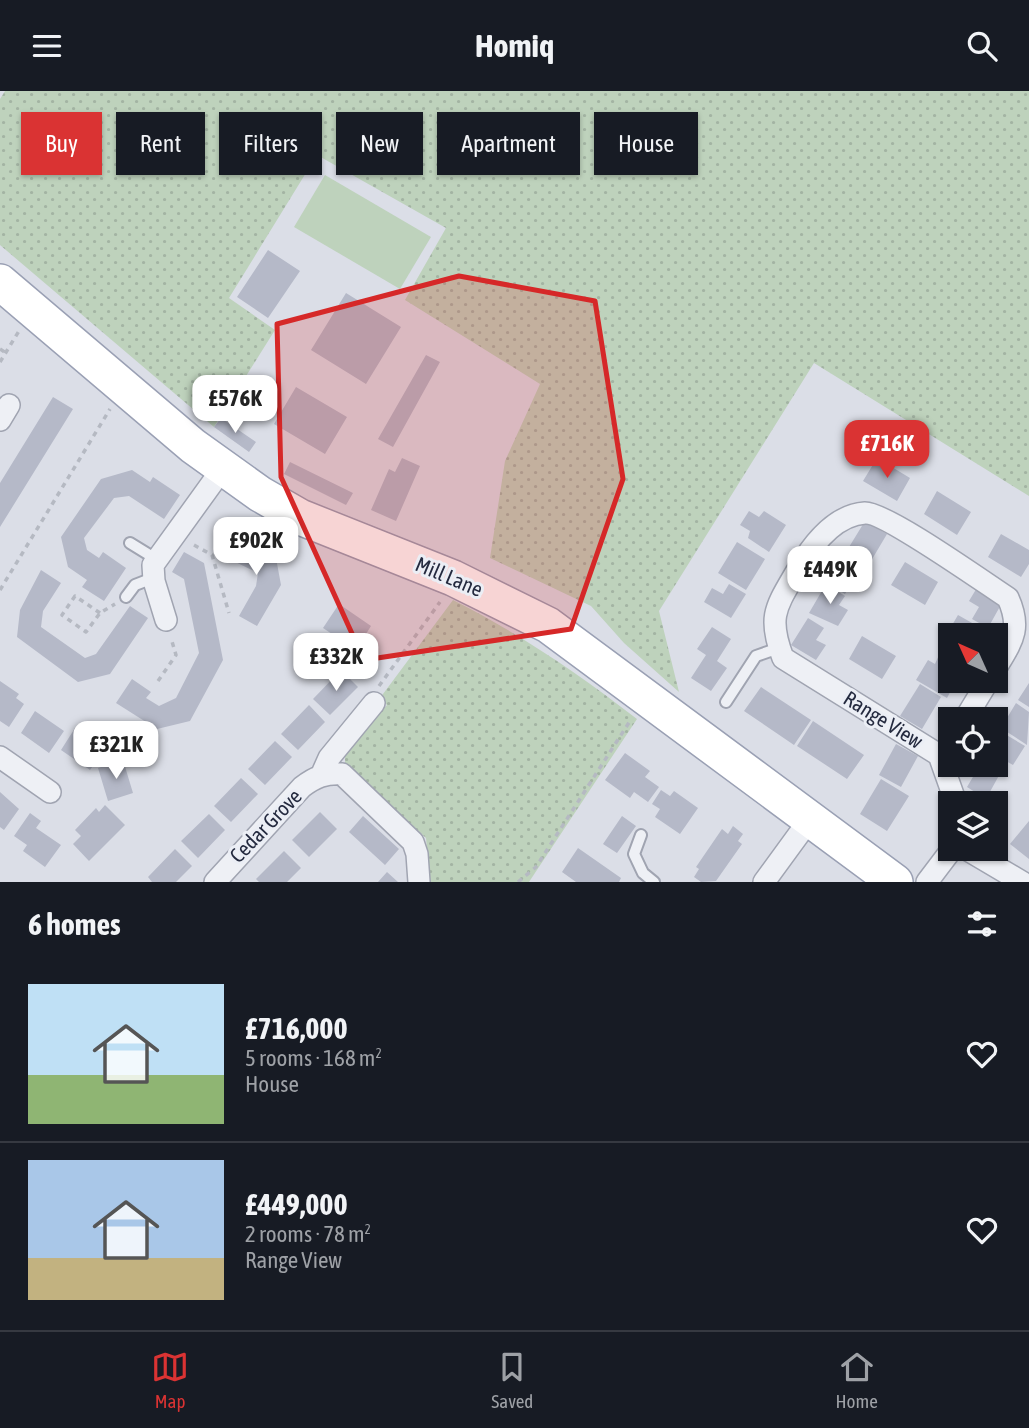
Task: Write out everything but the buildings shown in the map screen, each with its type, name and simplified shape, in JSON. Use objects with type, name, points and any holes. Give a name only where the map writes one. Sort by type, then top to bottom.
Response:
[{"type":"main road","name":"Mill Lane","points":[[0,282],[223,468],[300,517],[453,578],[548,625],[895,882]]},
{"type":"street","points":[[166,619],[154,568],[223,468]]},
{"type":"street","points":[[781,653],[773,632],[779,602],[802,562],[828,529],[843,518],[868,513],[890,523],[1008,598],[1017,617],[1013,640],[1008,649]]},
{"type":"street","name":"Range View","points":[[781,653],[938,745]]},
{"type":"street","name":"Cedar Grove","points":[[321,776],[329,758],[374,703]]},
{"type":"street","points":[[0,757],[50,792]]},
{"type":"street","name":"Cedar Grove","points":[[215,882],[302,787],[321,776],[342,774],[403,831],[417,854],[419,882]]},
{"type":"street","points":[[764,882],[810,820]]},
{"type":"street","points":[[928,882],[943,861]]},
{"type":"street","points":[[986,861],[1022,882]]},
{"type":"lane","points":[[126,597],[154,568],[130,543]]},
{"type":"lane","points":[[726,702],[756,656],[781,653]]},
{"type":"lane","points":[[641,835],[634,854],[643,873],[654,882]]},
{"type":"path","points":[[0,362],[23,324]]},
{"type":"path","points":[[0,349],[6,352]]},
{"type":"path","points":[[0,590],[123,387]]},
{"type":"path","points":[[177,535],[212,555],[229,613]]},
{"type":"path","points":[[374,703],[373,694],[442,599],[453,578]]},
{"type":"path","points":[[100,613],[75,596],[62,615],[86,632],[100,613],[126,597]]},
{"type":"path","points":[[158,681],[176,655],[166,619]]},
{"type":"path","points":[[518,882],[536,867],[645,697]]},
{"type":"highlighted area","points":[[459,276],[595,301],[623,479],[571,629],[364,660],[281,477],[277,324]]},
{"type":"green space","points":[[5,91],[1029,91],[1029,496],[814,363],[659,611],[679,692],[624,643],[591,606],[490,558],[505,461],[540,384],[405,300],[446,228],[352,175],[423,175],[423,112],[336,112],[336,166],[322,158],[322,112],[219,112],[219,175],[305,175],[229,298],[275,330],[214,427],[0,245],[0,99]]},
{"type":"green space","points":[[325,175],[431,237],[400,289],[294,227]]},
{"type":"green space","points":[[453,600],[548,655],[637,719],[529,882],[430,882],[426,838],[345,763],[345,755],[387,705],[380,698]]}]
